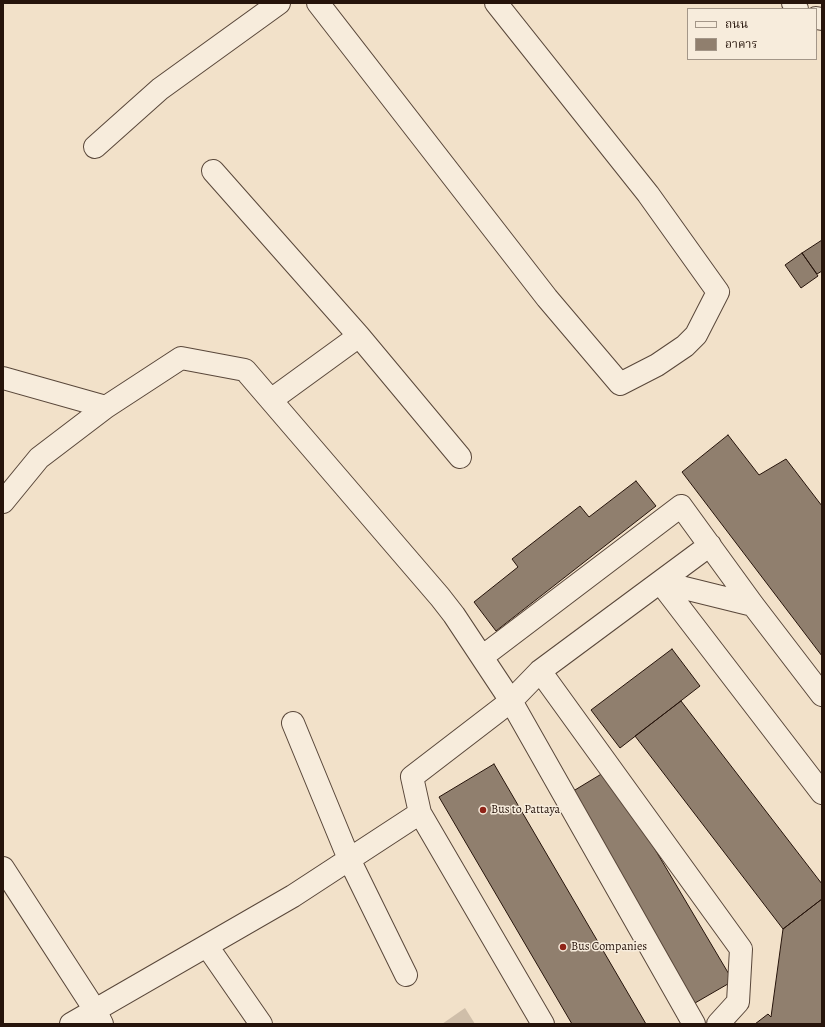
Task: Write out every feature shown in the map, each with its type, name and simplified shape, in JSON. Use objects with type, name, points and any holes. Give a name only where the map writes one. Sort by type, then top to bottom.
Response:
[{"type":"street","points":[[96,147],[160,89],[279,3]]},
{"type":"street","points":[[318,3],[547,298],[620,384],[657,365],[685,346],[696,335],[718,292],[648,194],[496,3]]},
{"type":"street","points":[[213,171],[359,336],[460,457]]},
{"type":"street","points":[[271,400],[359,336]]},
{"type":"street","points":[[3,502],[39,458],[106,407],[181,358],[245,370],[454,615],[511,701],[694,1024]]},
{"type":"street","points":[[3,378],[106,407]]},
{"type":"street","points":[[482,657],[681,506],[753,605],[822,695]]},
{"type":"street","points":[[542,1024],[420,813],[412,778],[511,701],[540,671],[710,545]]},
{"type":"street","points":[[660,582],[753,605]]},
{"type":"street","points":[[660,582],[822,793]]},
{"type":"street","points":[[540,671],[741,949],[738,1002],[718,1024]]},
{"type":"street","points":[[293,723],[349,859],[406,975]]},
{"type":"street","points":[[71,1024],[98,1017],[207,946],[293,896],[420,813]]},
{"type":"street","points":[[3,868],[98,1017]]},
{"type":"street","points":[[207,946],[261,1024]]},
{"type":"shaded area","points":[[465,1008],[475,1024],[442,1024]]},
{"type":"building","points":[[822,240],[822,271],[817,274],[802,253]]},
{"type":"building","points":[[802,253],[818,276],[801,288],[785,265]]},
{"type":"building","points":[[728,435],[759,475],[786,459],[822,506],[822,656],[682,472]]},
{"type":"building","points":[[636,481],[656,506],[496,631],[474,602],[518,567],[512,559],[580,506],[589,517]]},
{"type":"building","points":[[672,649],[700,686],[620,748],[591,710]]},
{"type":"building","points":[[681,701],[822,884],[822,899],[783,929],[635,736]]},
{"type":"building","points":[[494,764],[646,1024],[572,1024],[439,797]]},
{"type":"building","points":[[608,770],[733,981],[695,1003],[570,793]]},
{"type":"building","points":[[822,899],[822,1024],[755,1024],[768,1014],[771,1017],[783,929]]},
{"type":"place","name":"Bus to Pattaya","points":[[483,810]]},
{"type":"place","name":"Bus Companies","points":[[563,947]]}]
